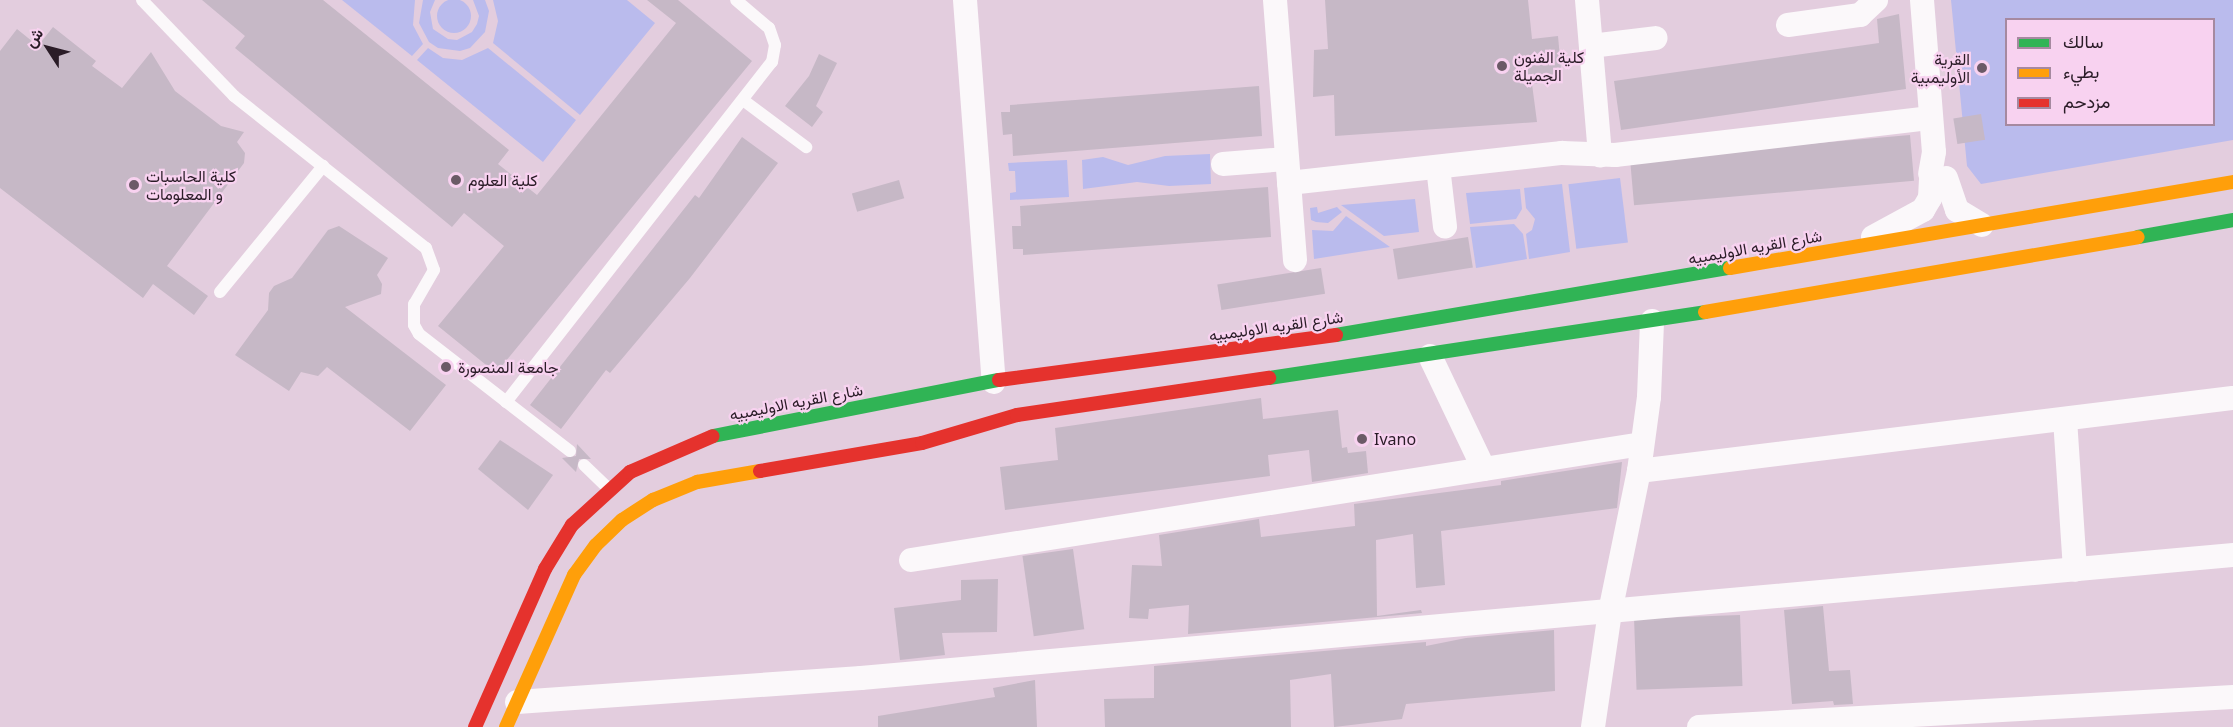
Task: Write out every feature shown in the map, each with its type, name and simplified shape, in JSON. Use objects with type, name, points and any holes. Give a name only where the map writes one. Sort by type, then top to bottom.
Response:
[{"type":"main road","name":"شارع القريه الاوليمبيه","points":[[506,727],[574,575],[596,545],[622,520],[653,500],[697,482],[922,444],[1017,415],[1854,247],[2233,182]]},
{"type":"main road","name":"شارع القريه الاوليمبيه","points":[[475,727],[545,569],[573,525],[608,488],[654,457],[682,444],[739,429],[994,382],[1349,350],[1430,356],[1652,321],[2233,220]]},
{"type":"main road","points":[[682,444],[697,482]]},
{"type":"street","points":[[966,0],[994,382]]},
{"type":"street","points":[[1275,0],[1295,260]]},
{"type":"street","points":[[1587,0],[1600,155]]},
{"type":"street","points":[[1788,25],[1860,15],[1876,0]]},
{"type":"street","points":[[1922,0],[1937,171],[1957,210],[1982,225]]},
{"type":"street","points":[[1591,46],[1656,38]]},
{"type":"street","points":[[1289,183],[1562,153],[1600,155],[1931,118]]},
{"type":"street","points":[[1223,164],[1287,159]]},
{"type":"street","points":[[1438,167],[1445,227]]},
{"type":"street","points":[[1854,247],[1923,210],[1930,198],[1937,171]]},
{"type":"street","points":[[1593,727],[1610,612],[1639,471],[1649,398],[1652,321]]},
{"type":"street","points":[[1430,356],[1484,469]]},
{"type":"street","points":[[1639,471],[2233,399]]},
{"type":"street","points":[[2065,419],[2075,570]]},
{"type":"street","points":[[912,560],[1642,444]]},
{"type":"street","points":[[517,702],[861,678],[2233,555]]},
{"type":"street","points":[[1700,727],[2233,697]]},
{"type":"lane","points":[[142,0],[234,96],[431,254],[434,270],[414,304],[414,325],[426,342],[570,451]]},
{"type":"lane","points":[[506,402],[772,63],[775,45],[769,28],[736,0]]},
{"type":"lane","points":[[742,100],[806,147]]},
{"type":"lane","points":[[220,292],[323,166]]},
{"type":"lane","points":[[584,465],[608,488]]},
{"type":"shaded area","points":[[454,-1],[466,4],[471,16],[466,28],[454,33],[442,28],[437,16],[442,4]]},
{"type":"shaded area","points":[[342,0],[415,0],[413,25],[423,44],[412,56]]},
{"type":"shaded area","points":[[423,0],[435,0],[430,12],[433,29],[448,39],[457,40],[472,32],[477,24],[479,16],[473,0],[485,0],[489,11],[485,32],[470,48],[460,51],[438,48],[429,42],[419,23]]},
{"type":"shaded area","points":[[493,0],[627,0],[655,23],[580,115],[493,43],[498,21]]},
{"type":"shaded area","name":"القرية الأوليمبية","points":[[1951,0],[2233,0],[2233,140],[1981,184],[1967,166]]},
{"type":"shaded area","points":[[428,48],[443,58],[462,60],[488,48],[576,120],[543,162],[417,60]]},
{"type":"shaded area","points":[[1210,154],[1211,184],[1169,186],[1137,182],[1083,189],[1082,160],[1103,157],[1128,165],[1165,156]]},
{"type":"shaded area","points":[[1067,160],[1069,197],[1010,200],[1010,193],[1016,192],[1015,171],[1009,171],[1008,163]]},
{"type":"shaded area","points":[[1620,178],[1628,243],[1576,249],[1568,184]]},
{"type":"shaded area","points":[[1562,184],[1570,252],[1529,259],[1526,234],[1532,230],[1535,219],[1526,208],[1524,188]]},
{"type":"shaded area","points":[[1520,189],[1522,209],[1516,219],[1470,224],[1466,193]]},
{"type":"shaded area","points":[[1415,199],[1419,232],[1384,236],[1341,205]]},
{"type":"shaded area","points":[[1317,207],[1318,213],[1337,207],[1342,212],[1328,223],[1316,222],[1311,220],[1310,208]]},
{"type":"shaded area","points":[[1346,216],[1390,247],[1314,259],[1312,230],[1333,231]]},
{"type":"shaded area","points":[[1514,224],[1523,234],[1527,259],[1476,268],[1470,227]]},
{"type":"building","name":"كلية العلوم","points":[[202,0],[323,0],[509,150],[498,164],[537,195],[676,23],[647,0],[678,0],[752,61],[496,373],[438,326],[504,246],[464,213],[452,227],[235,48],[245,36]]},
{"type":"building","name":"كلية الفنون الجميلة","points":[[1325,0],[1528,0],[1532,39],[1558,36],[1562,80],[1532,84],[1537,122],[1335,136],[1334,95],[1313,97],[1314,50],[1328,49]]},
{"type":"building","points":[[1899,14],[1906,89],[1621,130],[1614,81],[1879,43],[1877,19]]},
{"type":"building","name":"كلية الحاسبات و المعلومات","points":[[53,27],[96,61],[92,66],[122,88],[151,52],[175,91],[221,126],[244,132],[237,142],[245,153],[244,163],[167,266],[208,296],[194,315],[153,284],[143,298],[0,188],[0,51],[17,29],[38,46]]},
{"type":"building","points":[[819,54],[837,63],[816,106],[823,112],[812,127],[785,106],[809,76]]},
{"type":"building","points":[[1259,86],[1262,136],[1013,156],[1012,134],[1003,135],[1001,112],[1010,112],[1010,105]]},
{"type":"building","points":[[1981,114],[1985,140],[1957,144],[1953,118]]},
{"type":"building","points":[[1910,135],[1914,181],[1634,205],[1630,159]]},
{"type":"building","points":[[742,137],[778,163],[690,278],[610,373],[606,370],[561,429],[530,405],[695,195],[699,198]]},
{"type":"building","points":[[899,180],[904,198],[857,212],[852,194]]},
{"type":"building","points":[[1268,187],[1271,237],[1023,255],[1023,249],[1013,249],[1012,226],[1021,226],[1020,206]]},
{"type":"building","points":[[339,226],[388,258],[377,275],[382,284],[381,294],[345,307],[446,385],[410,431],[327,367],[318,376],[301,372],[289,391],[235,355],[268,310],[269,293],[274,286],[292,278],[328,230]]},
{"type":"building","points":[[1468,237],[1473,268],[1398,280],[1393,249]]},
{"type":"building","points":[[1321,268],[1325,294],[1221,310],[1217,284]]},
{"type":"building","points":[[1261,398],[1263,419],[1338,410],[1342,448],[1347,447],[1348,453],[1366,451],[1368,473],[1312,482],[1309,450],[1268,455],[1270,476],[1005,510],[1000,467],[1058,460],[1055,428]]},
{"type":"building","points":[[500,440],[553,475],[528,510],[478,469]]},
{"type":"building","points":[[577,444],[591,459],[579,459],[576,472],[562,458],[576,456]]},
{"type":"building","points":[[1622,462],[1617,508],[1441,531],[1445,585],[1416,588],[1413,534],[1376,540],[1377,616],[1421,610],[1422,613],[1188,634],[1189,605],[1149,609],[1148,619],[1129,618],[1132,565],[1162,566],[1159,535],[1259,519],[1261,537],[1355,526],[1354,504],[1501,485],[1501,481]]},
{"type":"building","points":[[1073,549],[1084,629],[1034,636],[1022,556]]},
{"type":"building","points":[[998,579],[997,632],[942,633],[945,655],[900,660],[894,608],[961,600],[961,580]]},
{"type":"building","points":[[1823,606],[1829,671],[1850,670],[1853,704],[1834,705],[1833,701],[1792,704],[1784,610]]},
{"type":"building","points":[[1740,615],[1742,686],[1637,690],[1634,619]]},
{"type":"building","points":[[1554,630],[1555,691],[1406,704],[1402,719],[1334,727],[1331,674],[1290,680],[1291,727],[1105,727],[1104,699],[1154,698],[1154,666],[1426,642],[1426,646],[1466,638]]},
{"type":"building","points":[[1035,680],[1037,727],[878,727],[878,716],[995,697],[993,688]]},
{"type":"traffic: fast","points":[[2138,237],[2233,220]]},
{"type":"traffic: fast","points":[[1336,335],[1730,268]]},
{"type":"traffic: fast","points":[[1269,378],[1705,312]]},
{"type":"traffic: fast","points":[[713,436],[999,380]]},
{"type":"traffic: slow","points":[[1730,268],[2233,182]]},
{"type":"traffic: slow","points":[[1705,312],[2138,237]]},
{"type":"traffic: slow","points":[[506,727],[574,575],[596,545],[622,520],[653,500],[697,482],[760,471]]},
{"type":"traffic: jam","points":[[999,380],[1336,335]]},
{"type":"traffic: jam","points":[[760,471],[922,443],[1017,415],[1269,378]]},
{"type":"traffic: jam","points":[[475,727],[545,569],[572,525],[630,472],[713,436]]},
{"type":"place","name":"كلية الفنون الجميلة","points":[[1502,66]]},
{"type":"place","name":"القرية الأوليمبية","points":[[1982,68]]},
{"type":"place","name":"كلية العلوم","points":[[456,180]]},
{"type":"place","name":"كلية الحاسبات و المعلومات","points":[[134,185]]},
{"type":"place","name":"جامعة المنصورة","points":[[446,367]]},
{"type":"place","name":"Ivano","points":[[1362,439]]}]
